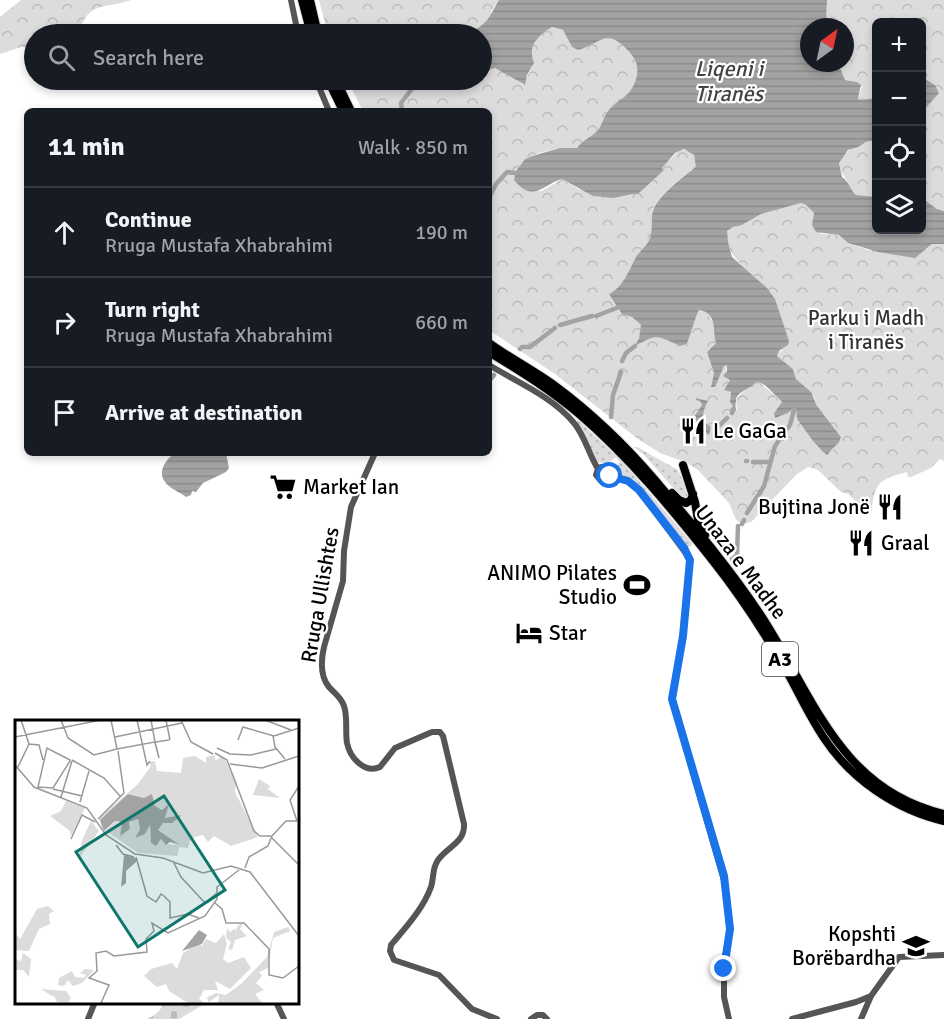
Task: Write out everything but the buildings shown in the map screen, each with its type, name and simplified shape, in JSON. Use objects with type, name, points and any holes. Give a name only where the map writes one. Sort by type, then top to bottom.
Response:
[{"type":"highway","points":[[302,0],[308,24]]},
{"type":"highway","points":[[311,2],[316,24]]},
{"type":"highway","points":[[333,90],[342,108]]},
{"type":"highway","points":[[341,90],[350,108]]},
{"type":"highway","name":"Unaza e Madhe","points":[[492,345],[567,395],[643,466],[715,553],[772,633],[828,731],[843,751],[864,772],[886,789],[914,804],[944,814]]},
{"type":"highway","name":"Unaza e Madhe","points":[[492,354],[532,379],[577,412],[612,444],[647,482],[714,562],[739,597],[780,661],[824,738],[848,768],[871,787],[897,803],[924,816],[944,821]]},
{"type":"highway","points":[[683,465],[693,494],[698,520],[712,542],[715,553]]},
{"type":"highway","points":[[643,466],[653,471],[682,502],[688,502],[693,494]]},
{"type":"street","points":[[291,0],[296,24]]},
{"type":"street","points":[[320,90],[328,108]]},
{"type":"street","points":[[492,367],[536,393],[568,416],[578,428],[598,469],[596,475],[600,480],[605,481],[611,471],[606,467],[598,469]]},
{"type":"street","name":"Rruga Ullishtes","points":[[374,456],[351,507],[344,551],[343,581],[324,647],[323,674],[325,681],[338,695],[345,708],[347,745],[353,756],[365,767],[370,769],[380,767],[395,748],[432,732],[440,732],[443,736],[464,824],[463,835],[436,863],[430,888],[419,910],[391,945],[390,951],[391,956],[398,962],[439,975],[472,1009],[497,1019]]},
{"type":"street","points":[[610,476],[628,481],[639,490],[684,548],[690,560],[683,636],[672,699],[724,876],[730,929],[724,969],[724,997],[729,1019]]},
{"type":"street","points":[[861,1019],[871,996],[900,957],[944,955]]},
{"type":"street","points":[[792,1019],[871,996]]},
{"type":"street","points":[[88,1019],[94,1004]]},
{"type":"street","points":[[277,1004],[284,1019]]},
{"type":"street","points":[[531,1019],[537,1015],[543,1015],[547,1019]]},
{"type":"green space","points":[[21,0],[131,0],[98,8],[92,11],[82,24],[24,24],[24,47],[0,54],[0,17]]},
{"type":"green space","points":[[319,0],[499,0],[492,10],[489,21],[484,24],[325,24]]},
{"type":"green space","points":[[827,0],[944,0],[944,211],[926,201],[926,108],[939,93],[935,85],[926,79],[926,18],[872,18],[872,98],[860,100],[858,97],[862,87],[857,82],[845,80],[842,72],[854,72],[854,18],[826,18]]},
{"type":"green space","name":"Parku i Madh i Tiranës","points":[[552,27],[563,30],[572,47],[578,50],[604,39],[616,40],[634,59],[637,75],[632,88],[606,114],[598,130],[577,148],[560,148],[525,159],[516,171],[533,191],[542,191],[562,179],[578,189],[614,198],[632,195],[680,150],[690,152],[696,160],[696,167],[662,195],[655,205],[650,240],[638,254],[623,281],[610,293],[620,312],[632,317],[641,325],[636,345],[654,337],[680,346],[687,344],[698,311],[701,310],[710,316],[716,343],[707,352],[714,373],[711,385],[727,365],[725,377],[730,380],[726,388],[732,394],[730,402],[734,412],[737,409],[739,396],[759,382],[782,402],[774,413],[775,417],[788,413],[794,406],[801,422],[819,449],[832,451],[841,437],[817,406],[814,397],[796,379],[793,369],[777,356],[789,341],[775,301],[767,289],[737,260],[731,251],[727,231],[761,214],[801,203],[814,213],[813,219],[821,234],[839,235],[848,243],[868,250],[927,249],[932,244],[944,244],[944,461],[940,459],[931,468],[911,477],[908,477],[907,472],[883,481],[876,490],[871,514],[868,515],[864,514],[866,511],[848,494],[841,492],[818,470],[808,467],[797,474],[751,522],[743,524],[736,520],[729,503],[698,470],[685,462],[660,453],[638,439],[555,374],[492,332],[492,108],[361,108],[352,90],[492,90],[492,69],[495,68],[509,74],[523,85],[533,65],[531,50],[536,39]]},
{"type":"green space","points":[[872,141],[872,197],[865,198],[852,192],[839,163],[845,154],[865,142]]},
{"type":"green space","points":[[578,420],[621,460],[693,544],[688,548],[642,490],[614,473],[614,468],[620,462],[616,457],[607,464],[597,462],[576,422]]},
{"type":"green space","points":[[634,447],[678,470],[689,497],[684,500]]},
{"type":"green space","points":[[163,1004],[203,1005],[179,1019],[147,1019]]},
{"type":"water","name":"Liqeni i Tiranës","points":[[499,0],[827,0],[826,18],[800,18],[800,72],[842,72],[845,80],[861,85],[858,98],[860,100],[872,98],[872,141],[848,150],[839,163],[842,177],[856,195],[872,197],[872,234],[926,234],[926,201],[944,211],[944,244],[932,244],[915,258],[878,252],[848,243],[839,235],[816,232],[812,225],[814,213],[801,203],[761,214],[727,231],[732,257],[767,288],[775,299],[789,341],[777,356],[793,369],[796,379],[811,392],[817,406],[841,437],[827,455],[798,420],[795,406],[788,413],[775,418],[774,413],[782,402],[766,386],[759,382],[755,383],[738,395],[736,412],[730,402],[731,392],[724,390],[730,380],[723,376],[727,371],[727,365],[724,366],[715,387],[711,387],[714,373],[707,352],[716,343],[712,319],[705,312],[699,310],[687,344],[680,346],[658,337],[635,346],[641,325],[632,317],[622,314],[609,294],[622,282],[636,257],[649,241],[652,214],[658,201],[696,167],[694,155],[684,149],[675,153],[662,168],[663,171],[639,193],[614,198],[593,196],[562,179],[533,192],[527,191],[514,180],[516,171],[525,159],[560,148],[577,148],[596,132],[610,108],[632,89],[635,83],[637,69],[633,56],[623,45],[610,38],[578,50],[572,47],[563,30],[552,27],[538,38],[533,46],[534,63],[527,75],[525,85],[495,68],[492,69],[492,24],[482,24]]},
{"type":"water","points":[[926,79],[935,85],[939,93],[926,108]]},
{"type":"water","points":[[696,398],[708,401],[703,418],[711,427],[709,435],[702,431],[694,417],[702,405]]},
{"type":"water","points":[[172,456],[227,456],[229,468],[226,472],[203,483],[196,492],[192,491],[191,495],[186,497],[170,487],[163,478],[162,470]]},
{"type":"waterway","points":[[402,108],[401,103],[411,90]]},
{"type":"waterway","points":[[492,192],[507,172],[515,173]]},
{"type":"waterway","points":[[596,316],[619,307]]},
{"type":"waterway","points":[[560,325],[592,316]]},
{"type":"waterway","points":[[520,349],[530,347],[555,328]]},
{"type":"waterway","points":[[622,361],[626,353],[635,346]]},
{"type":"waterway","points":[[611,417],[613,395],[621,372]]},
{"type":"waterway","points":[[747,513],[764,486],[775,446],[790,425],[795,406]]},
{"type":"waterway","points":[[732,413],[733,409]]},
{"type":"waterway","points":[[720,425],[727,418]]},
{"type":"waterway","points":[[753,462],[769,462]]},
{"type":"waterway","points":[[742,524],[744,520]]},
{"type":"waterway","points":[[735,563],[732,559],[737,555],[738,526]]},
{"type":"place","name":"Le GaGa","points":[[693,431]]},
{"type":"place","name":"Market Ian","points":[[283,487]]},
{"type":"place","name":"Bujtina Jonë","points":[[890,507]]},
{"type":"place","name":"Graal","points":[[861,543]]},
{"type":"place","name":"ANIMO Pilates Studio","points":[[637,585]]},
{"type":"place","name":"Star","points":[[529,633]]},
{"type":"place","name":"Kopshti Borëbardha","points":[[916,946]]},
{"type":"route","points":[[610,476],[628,481],[639,490],[684,548],[690,560],[683,636],[672,699],[724,876],[730,929],[724,969]]}]
